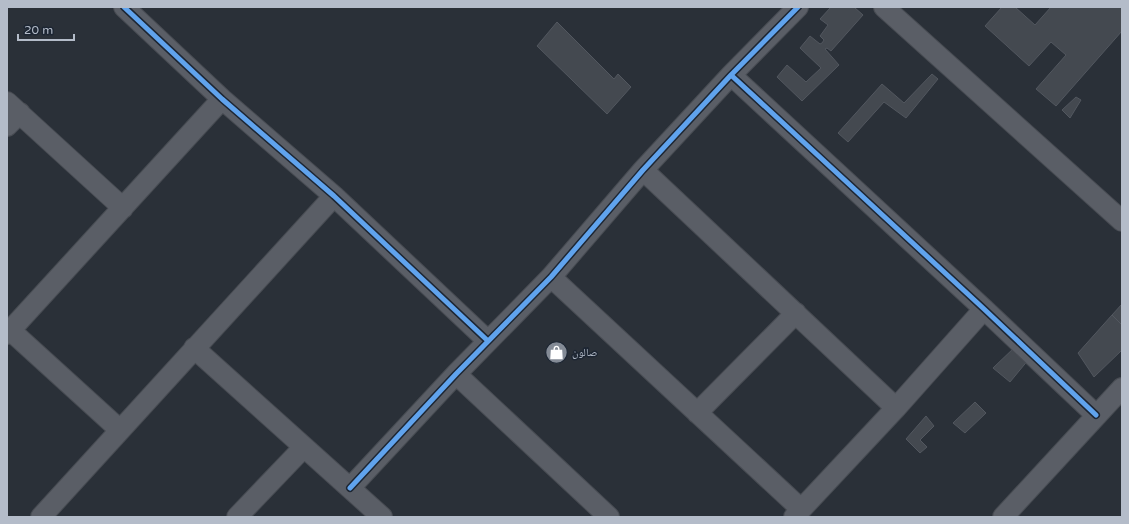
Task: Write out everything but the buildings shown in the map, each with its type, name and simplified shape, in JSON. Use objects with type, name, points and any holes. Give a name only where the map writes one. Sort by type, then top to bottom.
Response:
[{"type":"street","points":[[124,7],[222,99],[334,196],[488,341]]},
{"type":"street","points":[[350,488],[456,374],[551,277],[643,170],[730,75],[798,7]]},
{"type":"street","points":[[884,7],[1122,221]]},
{"type":"street","points":[[730,75],[984,309],[1096,416]]},
{"type":"street","points":[[120,430],[8,332],[222,99]]},
{"type":"street","points":[[11,113],[123,208]]},
{"type":"street","points":[[643,170],[896,408]]},
{"type":"street","points":[[41,517],[334,196]]},
{"type":"street","points":[[551,277],[697,413],[798,513],[896,408],[984,309]]},
{"type":"street","points":[[697,413],[796,314]]},
{"type":"street","points":[[194,348],[382,517]]},
{"type":"street","points":[[456,374],[609,517]]},
{"type":"street","points":[[1003,517],[1122,388]]},
{"type":"street","points":[[237,517],[304,447]]},
{"type":"cycle path","points":[[124,7],[222,99],[334,196],[488,341]]},
{"type":"cycle path","points":[[350,488],[456,374],[551,277],[643,170],[731,75],[798,7]]},
{"type":"cycle path","points":[[731,75],[984,309],[1096,415]]},
{"type":"place","name":"صالون","points":[[556,352]]}]
